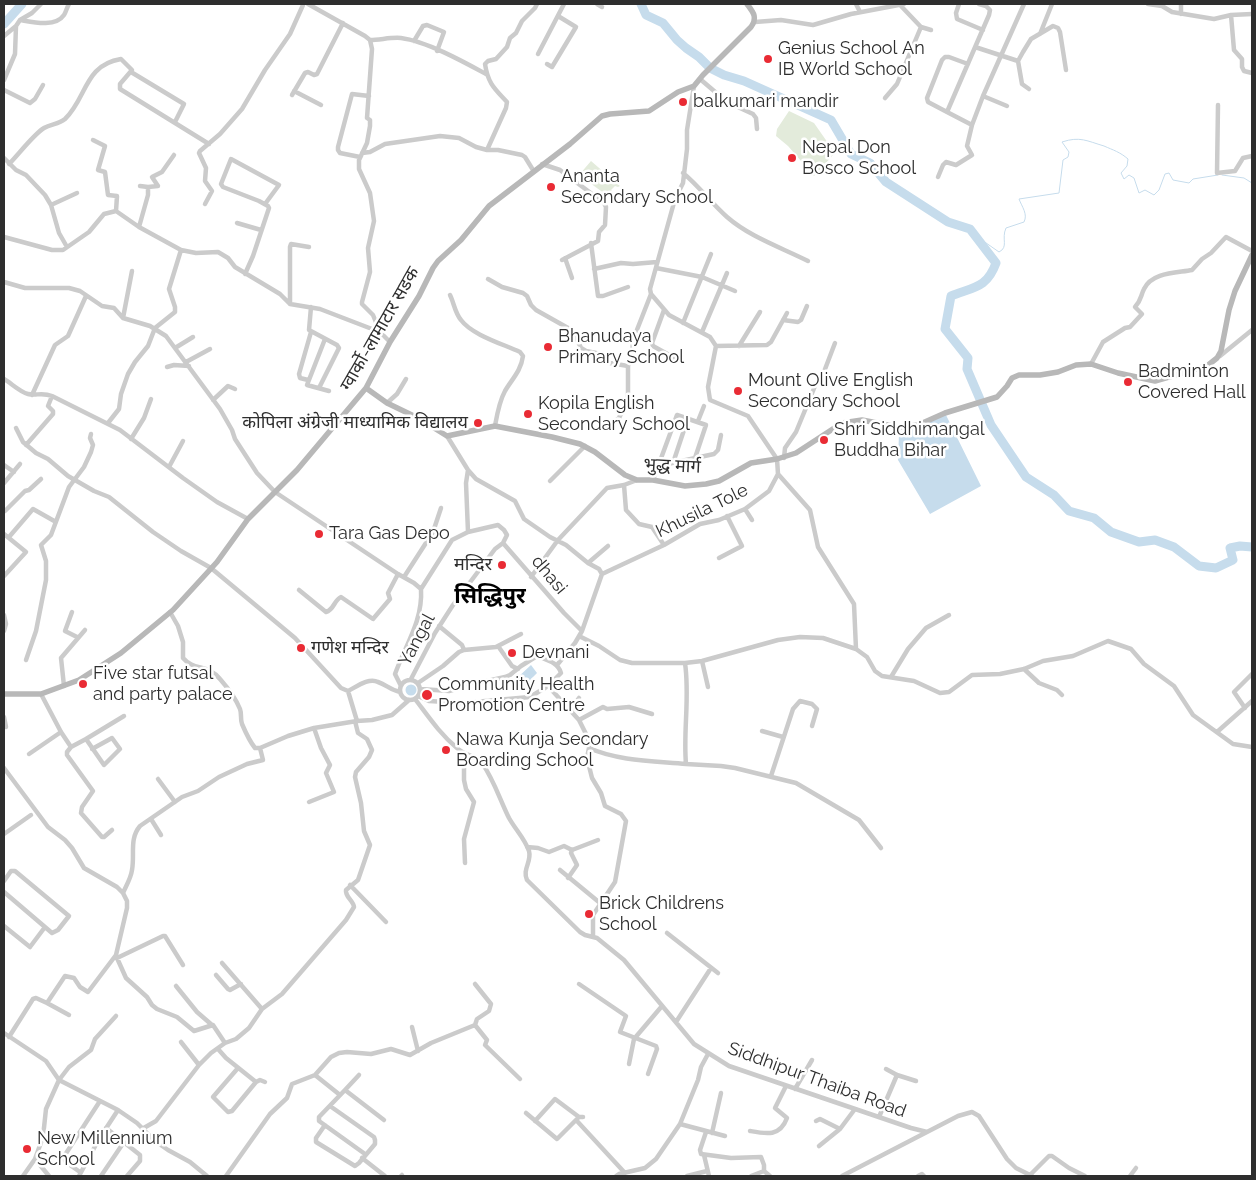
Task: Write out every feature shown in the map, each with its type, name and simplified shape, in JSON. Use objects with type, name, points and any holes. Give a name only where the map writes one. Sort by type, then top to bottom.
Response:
[{"type":"main road","points":[[746,4],[754,12],[754,22]]},
{"type":"main road","name":"ग्वार्को-लामाटार सडक","points":[[4,694],[41,694],[64,686],[106,664],[170,612],[211,568],[248,519],[297,470],[366,388],[390,342],[438,261],[461,240],[489,206],[533,170],[570,144],[602,116],[649,111],[678,92],[694,86],[754,22]]},
{"type":"main road","points":[[1091,364],[1118,373],[1155,381],[1207,366],[1221,351],[1229,310],[1235,291],[1252,255]]},
{"type":"main road","name":"भुद्ध मार्ग","points":[[447,436],[495,426],[552,436],[585,446],[625,475],[637,480],[653,480],[685,486],[706,484],[719,481],[751,463],[780,459],[796,453],[842,424],[862,420],[898,427],[918,425],[954,410],[996,397],[1012,378],[1019,375],[1040,375],[1058,372],[1076,365],[1091,364]]},
{"type":"main road","points":[[366,388],[387,403],[418,418],[447,436]]},
{"type":"street","points":[[4,36],[20,20],[32,13],[41,4]]},
{"type":"street","points":[[20,20],[48,23],[60,20],[69,4]]},
{"type":"street","points":[[297,4],[306,4],[343,23],[370,40],[398,38],[414,41],[486,74]]},
{"type":"street","points":[[205,204],[212,191],[205,181],[206,168],[199,153],[242,109],[290,34],[306,4]]},
{"type":"street","points":[[487,150],[507,102],[494,90],[486,74],[486,62],[496,59],[508,47],[510,38],[516,33],[522,21],[537,4]]},
{"type":"street","points":[[538,54],[564,4]]},
{"type":"street","points":[[856,4],[860,12]]},
{"type":"street","points":[[959,4],[956,12],[957,19],[982,30]]},
{"type":"street","points":[[979,4],[986,6],[990,10]]},
{"type":"street","points":[[947,112],[990,15],[993,4]]},
{"type":"street","points":[[938,177],[942,165],[946,162],[956,165],[972,155],[967,146],[972,125],[1024,4]]},
{"type":"street","points":[[1040,34],[1052,4]]},
{"type":"street","points":[[1148,4],[1162,6],[1172,12],[1214,19],[1231,15],[1252,14]]},
{"type":"street","points":[[1181,4],[1181,14]]},
{"type":"street","points":[[754,22],[781,20],[813,25],[860,12],[902,5],[921,27],[931,30]]},
{"type":"street","points":[[1231,15],[1234,50],[1242,59],[1244,71],[1252,73]]},
{"type":"street","points":[[547,64],[552,67],[576,27],[558,16]]},
{"type":"street","points":[[321,105],[293,93],[305,73],[317,74],[343,23]]},
{"type":"street","points":[[414,41],[422,26],[427,24],[444,32],[437,50]]},
{"type":"street","points":[[4,80],[15,54],[16,26]]},
{"type":"street","points":[[1029,90],[1022,84],[1018,61],[1031,39],[1053,26],[1058,28],[1060,32],[1066,70]]},
{"type":"street","points":[[885,98],[897,84],[921,27]]},
{"type":"street","points":[[370,40],[372,56],[367,118],[370,120],[370,126],[361,155],[360,173],[370,193],[374,217],[368,248],[370,272],[362,304],[373,315],[380,332],[390,342]]},
{"type":"street","points":[[975,47],[1018,61]]},
{"type":"street","points":[[968,64],[949,56],[945,57],[942,60],[927,98],[928,102],[972,125]]},
{"type":"street","points":[[9,164],[43,129],[63,121],[69,115],[88,80],[97,70],[121,59],[131,68],[131,72],[184,104],[175,122]]},
{"type":"street","points":[[131,72],[120,84],[120,89],[209,144]]},
{"type":"street","points":[[701,77],[721,98],[753,114],[756,118],[757,129]]},
{"type":"street","points":[[4,90],[30,103],[35,100],[43,85]]},
{"type":"street","points":[[614,422],[619,418],[628,395],[628,366],[632,357],[633,340],[651,294],[651,283],[675,199],[683,183],[687,130],[694,86]]},
{"type":"street","points":[[369,96],[352,94],[338,147],[340,153],[361,155],[385,144],[440,136],[459,138],[476,147],[525,157],[533,170]]},
{"type":"street","points":[[983,96],[1007,106]]},
{"type":"street","points":[[1218,105],[1217,173],[1235,171],[1243,158],[1252,156]]},
{"type":"street","points":[[92,140],[105,146],[98,170],[105,172],[108,196],[117,196],[116,211]]},
{"type":"street","points":[[140,186],[158,186],[152,177],[162,172],[174,155]]},
{"type":"street","points":[[4,158],[9,164],[26,175],[45,195],[51,205],[59,234],[67,247]]},
{"type":"street","points":[[245,274],[262,230],[268,208],[265,204],[223,187],[221,184],[231,159],[279,185],[265,204]]},
{"type":"street","points":[[542,164],[560,170],[604,203],[606,207],[605,225],[599,232],[598,240],[564,259],[572,278]]},
{"type":"street","points":[[683,173],[695,182],[728,217],[766,242],[808,261]]},
{"type":"street","points":[[139,227],[148,195],[148,187]]},
{"type":"street","points":[[51,205],[76,193]]},
{"type":"street","points":[[4,237],[52,250],[63,250],[88,232],[104,214],[116,211],[139,227],[181,250],[196,253],[218,252],[245,274],[280,294],[290,304],[320,309],[380,332]]},
{"type":"street","points":[[237,223],[262,230]]},
{"type":"street","points":[[1091,364],[1103,342],[1125,328],[1130,327],[1142,314],[1135,307],[1142,299],[1144,288],[1153,280],[1171,272],[1192,270],[1202,258],[1211,253],[1226,237],[1252,251]]},
{"type":"street","points":[[590,243],[598,296],[628,287]]},
{"type":"street","points":[[290,304],[290,247],[291,244],[309,247]]},
{"type":"street","points":[[108,422],[119,409],[126,379],[135,362],[148,346],[155,328],[175,312],[169,288],[181,250]]},
{"type":"street","points":[[683,323],[711,254]]},
{"type":"street","points":[[594,269],[621,263],[656,265],[702,277],[735,291]]},
{"type":"street","points":[[123,318],[132,271]]},
{"type":"street","points":[[702,332],[727,273]]},
{"type":"street","points":[[488,279],[502,287],[515,290],[527,296],[531,305],[536,310],[568,328],[575,335],[581,348],[596,353],[610,363],[628,366]]},
{"type":"street","points":[[4,282],[25,288],[69,288],[80,291],[102,306],[114,308],[123,318],[155,328],[166,336],[213,400],[257,473],[275,492],[398,574],[414,582],[421,590],[422,598],[416,627],[395,674],[401,686]]},
{"type":"street","points":[[651,294],[668,315],[710,337],[716,346],[708,387],[710,400],[748,416],[780,459]]},
{"type":"street","points":[[450,295],[462,323],[478,334],[520,352],[524,356],[516,376],[505,390],[495,426]]},
{"type":"street","points":[[32,395],[55,344],[68,336],[86,296]]},
{"type":"street","points":[[783,320],[798,322],[801,320],[807,306]]},
{"type":"street","points":[[308,380],[300,378],[299,374],[311,332],[309,330],[311,307]]},
{"type":"street","points":[[664,310],[652,343],[653,346],[680,361]]},
{"type":"street","points":[[739,346],[760,312]]},
{"type":"street","points":[[716,346],[767,345],[771,342],[787,313]]},
{"type":"street","points":[[1216,358],[1252,330]]},
{"type":"street","points":[[311,332],[337,344],[339,348],[319,388]]},
{"type":"street","points":[[175,348],[193,337]]},
{"type":"street","points":[[325,339],[308,380],[308,386],[329,392]]},
{"type":"street","points":[[835,343],[822,377],[815,386],[796,432],[780,459],[778,474],[810,510],[818,547],[854,604],[856,649],[867,657],[875,672],[882,676],[914,681],[940,693],[949,692],[972,675],[1000,674],[1024,669],[1043,661],[1073,656],[1108,641],[1131,649],[1144,664],[1174,686],[1193,715],[1233,744],[1252,747]]},
{"type":"street","points":[[167,367],[188,364],[210,349]]},
{"type":"street","points":[[4,379],[24,393],[32,395],[44,393],[108,422],[217,502],[248,519]]},
{"type":"street","points":[[387,403],[397,394],[406,380]]},
{"type":"street","points":[[213,400],[228,386],[235,390]]},
{"type":"street","points":[[26,445],[53,414],[53,411],[48,406],[52,396]]},
{"type":"street","points":[[131,438],[144,418],[151,399]]},
{"type":"street","points":[[698,421],[704,406]]},
{"type":"street","points":[[653,480],[675,417],[679,415],[705,424],[706,428],[695,458]]},
{"type":"street","points":[[672,463],[688,418]]},
{"type":"street","points":[[16,428],[26,445],[74,479],[94,491],[109,497],[153,532],[211,568],[295,638],[341,688],[348,691]]},
{"type":"street","points":[[26,660],[36,631],[46,580],[46,561],[41,545],[51,535],[69,487],[84,467],[93,448],[90,441],[92,434]]},
{"type":"street","points":[[658,466],[716,453],[721,435]]},
{"type":"street","points":[[447,436],[468,470],[476,479],[515,501],[524,519],[558,540],[599,569],[602,574],[580,634],[557,665]]},
{"type":"street","points":[[169,468],[183,442]]},
{"type":"street","points":[[550,482],[585,446]]},
{"type":"street","points":[[4,483],[20,464]]},
{"type":"street","points":[[4,465],[14,472]]},
{"type":"street","points":[[468,470],[466,483],[468,532]]},
{"type":"street","name":"Khusila Tole","points":[[602,574],[664,545],[700,524],[745,509],[769,491],[778,474]]},
{"type":"street","points":[[4,511],[24,491],[29,490],[41,479]]},
{"type":"street","points":[[531,577],[558,540],[607,488],[637,480]]},
{"type":"street","points":[[624,485],[626,510],[639,524],[652,527],[664,545]]},
{"type":"street","points":[[9,537],[33,508],[56,522]]},
{"type":"street","points":[[404,577],[431,538],[441,508]]},
{"type":"street","points":[[745,509],[752,520]]},
{"type":"street","points":[[719,558],[742,546],[727,516]]},
{"type":"street","points":[[421,590],[452,540],[468,532],[498,525],[507,535],[502,543]]},
{"type":"street","points":[[4,534],[26,552],[4,576]]},
{"type":"street","name":"dhasi","points":[[502,543],[575,625],[580,634],[620,660],[632,663],[702,661],[778,640],[800,637],[823,638],[856,649]]},
{"type":"street","name":"Yangal","points":[[411,679],[452,605],[495,549],[502,543]]},
{"type":"street","points":[[588,563],[608,546]]},
{"type":"street","points":[[299,590],[326,612],[341,597],[368,617],[373,618],[390,600],[388,593],[398,574]]},
{"type":"street","points":[[72,612],[65,631],[77,638]]},
{"type":"street","points":[[170,612],[178,626],[183,642],[183,658],[194,666],[208,669],[219,678],[238,703],[242,723],[252,744],[256,748],[314,728],[372,720],[392,715],[409,700],[417,697],[429,701],[464,703],[530,697],[548,686],[561,673],[557,665],[537,656],[505,677],[478,683],[469,682],[460,688],[449,691],[421,689]]},
{"type":"street","points":[[4,615],[6,624],[4,631]]},
{"type":"street","points":[[891,677],[908,649],[926,628],[949,615]]},
{"type":"street","points":[[439,626],[462,645],[464,650]]},
{"type":"street","points":[[64,686],[61,658],[85,630]]},
{"type":"street","points":[[418,683],[444,666],[459,652],[498,646],[521,634]]},
{"type":"street","points":[[498,646],[512,666],[518,669]]},
{"type":"street","points":[[702,661],[708,687]]},
{"type":"street","points":[[684,663],[688,680],[686,764]]},
{"type":"street","points":[[1024,669],[1039,682],[1057,690],[1062,695]]},
{"type":"street","points":[[1245,708],[1234,692],[1252,674]]},
{"type":"street","points":[[400,692],[401,686],[405,681],[411,679],[418,683],[421,689]]},
{"type":"street","points":[[348,691],[369,680],[374,680],[388,689],[400,692],[409,700]]},
{"type":"street","points":[[548,686],[580,720],[588,738],[587,758],[592,778],[605,806],[620,814],[626,821],[615,882],[593,915],[593,936]]},
{"type":"street","points":[[417,697],[421,689]]},
{"type":"street","points":[[142,1129],[156,1120],[199,1065],[218,1048],[236,1039],[249,1028],[262,1009],[282,994],[346,920],[354,907],[345,892],[347,887],[358,880],[370,845],[364,831],[355,777],[356,772],[369,757],[372,750],[368,739],[358,733],[348,691]]},
{"type":"street","points":[[41,694],[71,747]]},
{"type":"street","points":[[417,697],[438,730],[464,754],[479,759],[483,764],[510,819],[527,847],[549,852],[564,846],[572,850],[598,840]]},
{"type":"street","points":[[571,709],[578,698]]},
{"type":"street","points":[[771,776],[793,709],[800,701],[812,704],[817,709],[812,726]]},
{"type":"street","points":[[1218,732],[1252,701]]},
{"type":"street","points":[[580,720],[603,707],[607,709],[629,707],[652,714]]},
{"type":"street","points":[[112,830],[102,837],[81,813],[82,807],[93,791],[67,752],[71,747],[124,716]]},
{"type":"street","points":[[4,717],[6,727]]},
{"type":"street","points":[[309,802],[334,792],[326,773],[330,765],[321,748],[314,728]]},
{"type":"street","points":[[762,731],[783,737]]},
{"type":"street","points":[[30,754],[61,732]]},
{"type":"street","points":[[86,739],[92,749],[104,765],[120,748],[112,738],[92,749]]},
{"type":"street","points":[[123,893],[132,874],[134,860],[133,840],[135,832],[140,826],[182,797],[198,792],[219,777],[247,764],[263,760],[260,748]]},
{"type":"street","points":[[589,748],[601,753],[620,756],[721,766],[796,783],[853,816],[869,831],[881,848]]},
{"type":"street","points":[[464,754],[464,780],[466,789],[474,802],[465,834],[465,863]]},
{"type":"street","points":[[4,768],[48,827],[72,848],[84,868],[117,886],[127,901],[116,956],[88,992],[80,987],[74,978],[64,976],[47,1002]]},
{"type":"street","points":[[158,779],[175,802]]},
{"type":"street","points":[[4,834],[31,815]]},
{"type":"street","points":[[151,819],[162,835]]},
{"type":"street","name":"Siddhipur Thaiba Road","points":[[527,847],[530,858],[525,871],[527,880],[580,932],[593,936],[624,960],[694,1044],[708,1054],[729,1066],[927,1132]]},
{"type":"street","points":[[568,878],[577,865],[571,853],[572,850]]},
{"type":"street","points":[[560,870],[600,903]]},
{"type":"street","points":[[4,881],[11,871],[18,872],[69,916],[53,934],[4,892]]},
{"type":"street","points":[[350,885],[386,922]]},
{"type":"street","points":[[4,926],[30,947],[45,927]]},
{"type":"street","points":[[667,933],[718,973]]},
{"type":"street","points":[[116,956],[164,936],[183,965]]},
{"type":"street","points":[[116,956],[126,978],[157,1008],[177,1017],[191,1030],[212,1025]]},
{"type":"street","points":[[222,963],[262,1009]]},
{"type":"street","points":[[676,1022],[711,968]]},
{"type":"street","points":[[216,976],[230,990],[240,984]]},
{"type":"street","points":[[475,984],[491,1004],[489,1011],[477,1018],[475,1025]]},
{"type":"street","points":[[579,984],[626,1016],[619,1031],[634,1039],[656,1046],[648,1074]]},
{"type":"street","points":[[176,986],[197,1012],[215,1026],[226,1043]]},
{"type":"street","points":[[9,1037],[34,999],[47,1002],[68,1015]]},
{"type":"street","points":[[629,1064],[634,1039],[662,1006]]},
{"type":"street","points":[[23,1176],[35,1159],[43,1137],[46,1110],[59,1080],[69,1068],[91,1050],[95,1039],[116,1016]]},
{"type":"street","points":[[226,1176],[270,1114],[287,1098],[292,1084],[315,1075],[339,1053],[372,1054],[391,1049],[410,1055],[431,1043],[475,1025]]},
{"type":"street","points":[[475,1025],[486,1036],[485,1045],[520,1079]]},
{"type":"street","points":[[412,1027],[418,1051]]},
{"type":"street","points":[[4,1033],[46,1061],[59,1080],[118,1110],[161,1146],[190,1162],[206,1176]]},
{"type":"street","points":[[181,1042],[199,1065]]},
{"type":"street","points":[[218,1048],[221,1054],[256,1082]]},
{"type":"street","points":[[616,1176],[645,1168],[651,1164],[680,1124],[698,1080],[701,1067],[708,1054]]},
{"type":"street","points":[[795,1089],[812,1060]]},
{"type":"street","points":[[238,1068],[213,1097],[228,1112],[232,1111],[256,1082],[260,1080],[266,1082]]},
{"type":"street","points":[[886,1069],[916,1081]]},
{"type":"street","points":[[788,1074],[801,1078]]},
{"type":"street","points":[[880,1117],[897,1074]]},
{"type":"street","points":[[315,1075],[340,1095]]},
{"type":"street","points":[[359,1076],[318,1118],[319,1121],[364,1156],[385,1176]]},
{"type":"street","points":[[750,1131],[774,1133],[786,1121],[787,1118],[774,1108],[786,1086]]},
{"type":"street","points":[[345,1090],[384,1120]]},
{"type":"street","points":[[712,1133],[721,1092]]},
{"type":"street","points":[[535,1121],[555,1099],[580,1118],[625,1173]]},
{"type":"street","points":[[100,1101],[63,1158],[80,1174],[118,1110]]},
{"type":"street","points":[[325,1125],[316,1138],[316,1142],[355,1166],[376,1140],[330,1106]]},
{"type":"street","points":[[819,1146],[840,1128],[855,1109]]},
{"type":"street","points":[[842,1176],[851,1174],[958,1116],[972,1112],[979,1116],[1007,1159],[1016,1168],[1031,1176],[1049,1156],[1052,1156],[1085,1176]]},
{"type":"street","points":[[526,1114],[557,1139],[580,1118]]},
{"type":"street","points":[[816,1121],[820,1119],[840,1128]]},
{"type":"street","points":[[680,1124],[725,1136]]},
{"type":"street","points":[[106,1128],[140,1155],[140,1161],[127,1176]]},
{"type":"street","points":[[706,1132],[700,1153],[704,1155],[709,1176]]},
{"type":"street","points":[[101,1176],[124,1142]]},
{"type":"street","points":[[704,1155],[731,1158],[761,1157],[764,1171]]},
{"type":"street","points":[[35,1159],[49,1176]]},
{"type":"street","points":[[1130,1176],[1136,1168]]},
{"type":"street","points":[[687,1176],[707,1171]]},
{"type":"street","points":[[751,1176],[764,1171]]},
{"type":"street","points":[[764,1171],[770,1176]]},
{"type":"street","points":[[918,1176],[922,1174],[924,1176]]},
{"type":"green space","points":[[789,111],[814,123],[835,153],[814,176],[788,146],[776,136],[777,129]]},
{"type":"green space","points":[[591,161],[620,186],[615,186],[611,190],[615,195],[612,199],[579,175]]},
{"type":"water","points":[[945,413],[981,486],[930,514],[898,460],[899,434]]},
{"type":"water","points":[[531,665],[537,673],[517,689],[517,678]]},
{"type":"water","points":[[411,684],[417,690],[411,696],[405,690]]},
{"type":"waterway","points":[[4,24],[22,4]]},
{"type":"waterway","points":[[641,4],[646,15],[663,23],[677,40],[710,68],[831,120],[851,154],[870,163],[886,182],[948,222],[970,229],[996,263],[988,277],[979,286],[951,296],[945,329],[968,358],[967,369],[991,425],[1026,477],[1054,495],[1069,511],[1094,518],[1111,532],[1139,542],[1155,540],[1174,547],[1199,566],[1216,568],[1233,560],[1230,548],[1240,546],[1252,547]]},
{"type":"waterway","points":[[979,238],[999,252],[1004,248],[1006,228],[1024,222],[1025,213],[1019,199],[1059,193],[1063,160],[1068,157],[1069,152],[1062,142],[1068,140],[1079,139],[1104,146],[1128,159],[1127,166],[1121,173],[1124,179],[1129,175],[1134,178],[1139,193],[1145,190],[1154,195],[1159,190],[1165,174],[1169,173],[1173,180],[1189,183],[1193,179],[1218,175]]},
{"type":"waterway","points":[[1222,175],[1244,178],[1252,183]]},
{"type":"place","name":"Genius School An IB World School","points":[[768,59]]},
{"type":"place","name":"balkumari mandir","points":[[683,102]]},
{"type":"place","name":"Nepal Don Bosco School","points":[[792,158]]},
{"type":"place","name":"Ananta Secondary School","points":[[551,187]]},
{"type":"place","name":"Bhanudaya Primary School","points":[[548,347]]},
{"type":"place","name":"Badminton Covered Hall","points":[[1128,382]]},
{"type":"place","name":"Mount Olive English Secondary School","points":[[738,391]]},
{"type":"place","name":"Kopila English Secondary School","points":[[528,414]]},
{"type":"place","name":"कोपिला अंग्रेजी माध्यामिक विद्यालय","points":[[478,423]]},
{"type":"place","name":"Shri Siddhimangal Buddha Bihar","points":[[824,440]]},
{"type":"place","name":"Tara Gas Depo","points":[[319,534]]},
{"type":"place","name":"मन्दिर","points":[[502,565]]},
{"type":"place","name":"गणेश मन्दिर","points":[[301,648]]},
{"type":"place","name":"Devnani","points":[[512,653]]},
{"type":"place","name":"Five star futsal and party palace","points":[[83,684]]},
{"type":"place","name":"Community Health Promotion Centre","points":[[427,695]]},
{"type":"place","name":"Nawa Kunja Secondary Boarding School","points":[[446,750]]},
{"type":"place","name":"Brick Childrens School","points":[[589,914]]},
{"type":"place","name":"New Millennium School","points":[[27,1149]]},
{"type":"district","name":"सिद्धिपुर","points":[[490,596]]}]
